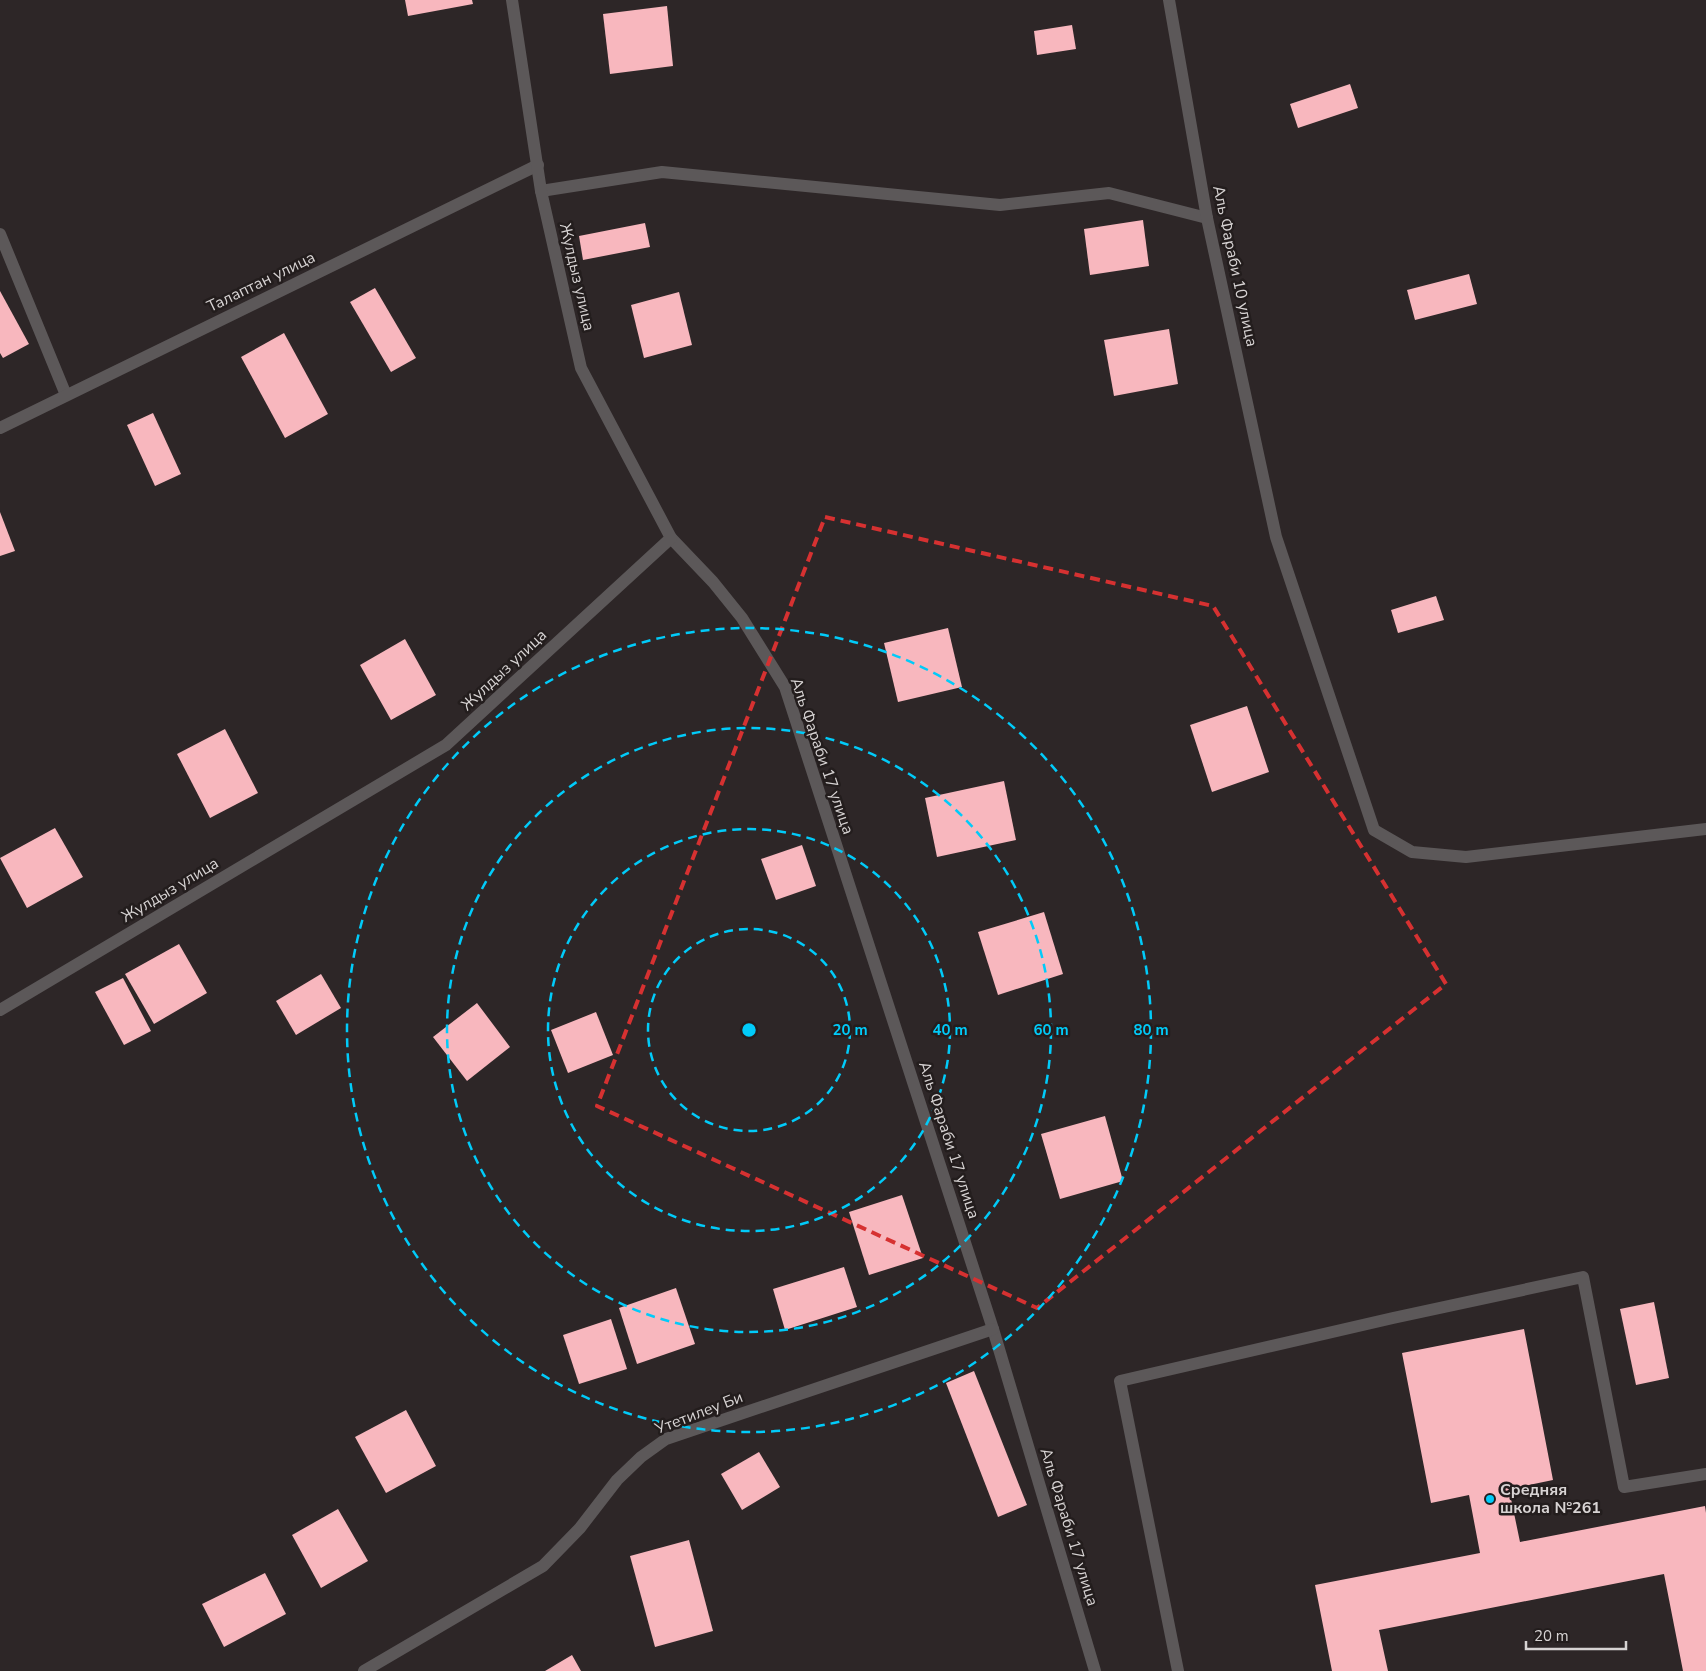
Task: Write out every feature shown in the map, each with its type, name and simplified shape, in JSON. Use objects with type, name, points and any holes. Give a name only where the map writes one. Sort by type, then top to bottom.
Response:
[{"type":"street","name":"Жулдыз улица","points":[[0,1010],[446,744],[671,538],[581,368],[541,191],[512,0]]},
{"type":"street","name":"Аль Фараби 10 улица","points":[[1169,0],[1207,218],[1276,537],[1374,830],[1412,852],[1466,857],[1706,829]]},
{"type":"street","name":"Талаптан улица","points":[[0,428],[538,165]]},
{"type":"street","points":[[541,191],[662,172],[1000,205],[1109,193],[1207,218]]},
{"type":"street","points":[[0,234],[66,395]]},
{"type":"street","name":"Аль Фараби 17 улица","points":[[671,538],[713,582],[742,618],[785,687],[993,1329],[1095,1671]]},
{"type":"street","points":[[1178,1671],[1120,1381],[1393,1318],[1583,1277],[1624,1487],[1706,1474]]},
{"type":"street","name":"Утетилеу Би","points":[[364,1671],[543,1566],[580,1528],[617,1480],[641,1457],[666,1439],[993,1329]]},
{"type":"highlighted area","points":[[825,517],[1213,606],[1446,984],[1037,1308],[597,1106]]},
{"type":"building","points":[[405,0],[472,0],[473,4],[408,16]]},
{"type":"building","points":[[667,6],[673,66],[610,74],[603,14]]},
{"type":"building","points":[[1072,25],[1076,49],[1037,55],[1034,31]]},
{"type":"building","points":[[1350,84],[1358,108],[1298,128],[1290,104]]},
{"type":"building","points":[[1143,220],[1149,266],[1090,275],[1084,229]]},
{"type":"building","points":[[645,223],[650,247],[583,260],[579,236]]},
{"type":"building","points":[[1469,274],[1477,304],[1415,320],[1407,290]]},
{"type":"building","points":[[375,288],[416,358],[391,372],[350,302]]},
{"type":"building","points":[[0,291],[29,344],[3,358],[0,353]]},
{"type":"building","points":[[679,292],[692,345],[644,358],[631,305]]},
{"type":"building","points":[[1169,329],[1178,384],[1114,396],[1104,340]]},
{"type":"building","points":[[284,333],[328,414],[285,438],[241,357]]},
{"type":"building","points":[[153,413],[181,474],[155,486],[127,425]]},
{"type":"building","points":[[0,512],[15,551],[0,556]]},
{"type":"building","points":[[1436,596],[1444,620],[1398,633],[1391,610]]},
{"type":"building","points":[[948,628],[962,687],[898,702],[884,643]]},
{"type":"building","points":[[405,639],[436,695],[391,720],[360,665]]},
{"type":"building","points":[[1247,706],[1269,772],[1212,792],[1190,725]]},
{"type":"building","points":[[225,729],[258,793],[210,818],[177,754]]},
{"type":"building","points":[[1004,781],[1016,840],[937,857],[925,798]]},
{"type":"building","points":[[55,828],[83,877],[27,908],[0,858]]},
{"type":"building","points":[[802,845],[816,886],[776,900],[761,859]]},
{"type":"building","points":[[1044,912],[1063,974],[998,995],[978,932]]},
{"type":"building","points":[[179,944],[207,993],[154,1024],[125,974]]},
{"type":"building","points":[[321,974],[341,1008],[296,1035],[276,1001]]},
{"type":"building","points":[[123,978],[151,1031],[124,1045],[95,992]]},
{"type":"building","points":[[477,1003],[510,1047],[467,1081],[433,1037]]},
{"type":"building","points":[[596,1012],[613,1055],[568,1073],[551,1030]]},
{"type":"building","points":[[1105,1116],[1123,1181],[1060,1199],[1041,1134]]},
{"type":"building","points":[[902,1195],[923,1258],[869,1275],[849,1212]]},
{"type":"building","points":[[844,1267],[857,1307],[785,1330],[773,1289]]},
{"type":"building","points":[[676,1288],[695,1344],[637,1364],[619,1308]]},
{"type":"building","points":[[1654,1302],[1669,1378],[1636,1385],[1620,1309]]},
{"type":"building","points":[[611,1319],[627,1369],[579,1384],[563,1335]]},
{"type":"building","name":"Средняя школа №261","points":[[1524,1329],[1553,1480],[1509,1489],[1520,1542],[1705,1506],[1706,1671],[1683,1671],[1664,1574],[1379,1630],[1388,1671],[1332,1671],[1315,1585],[1480,1553],[1469,1495],[1431,1503],[1402,1353]]},
{"type":"building","points":[[974,1371],[1027,1505],[998,1517],[946,1383]]},
{"type":"building","points":[[406,1410],[436,1466],[386,1493],[355,1437]]},
{"type":"building","points":[[759,1452],[780,1487],[742,1510],[721,1474]]},
{"type":"building","points":[[338,1509],[368,1561],[321,1588],[292,1535]]},
{"type":"building","points":[[689,1540],[713,1631],[655,1647],[630,1556]]},
{"type":"building","points":[[265,1573],[286,1614],[224,1647],[202,1604]]},
{"type":"building","points":[[572,1655],[581,1671],[545,1671]]},
{"type":"place","name":"Средняя школа №261","points":[[1490,1499]]}]
